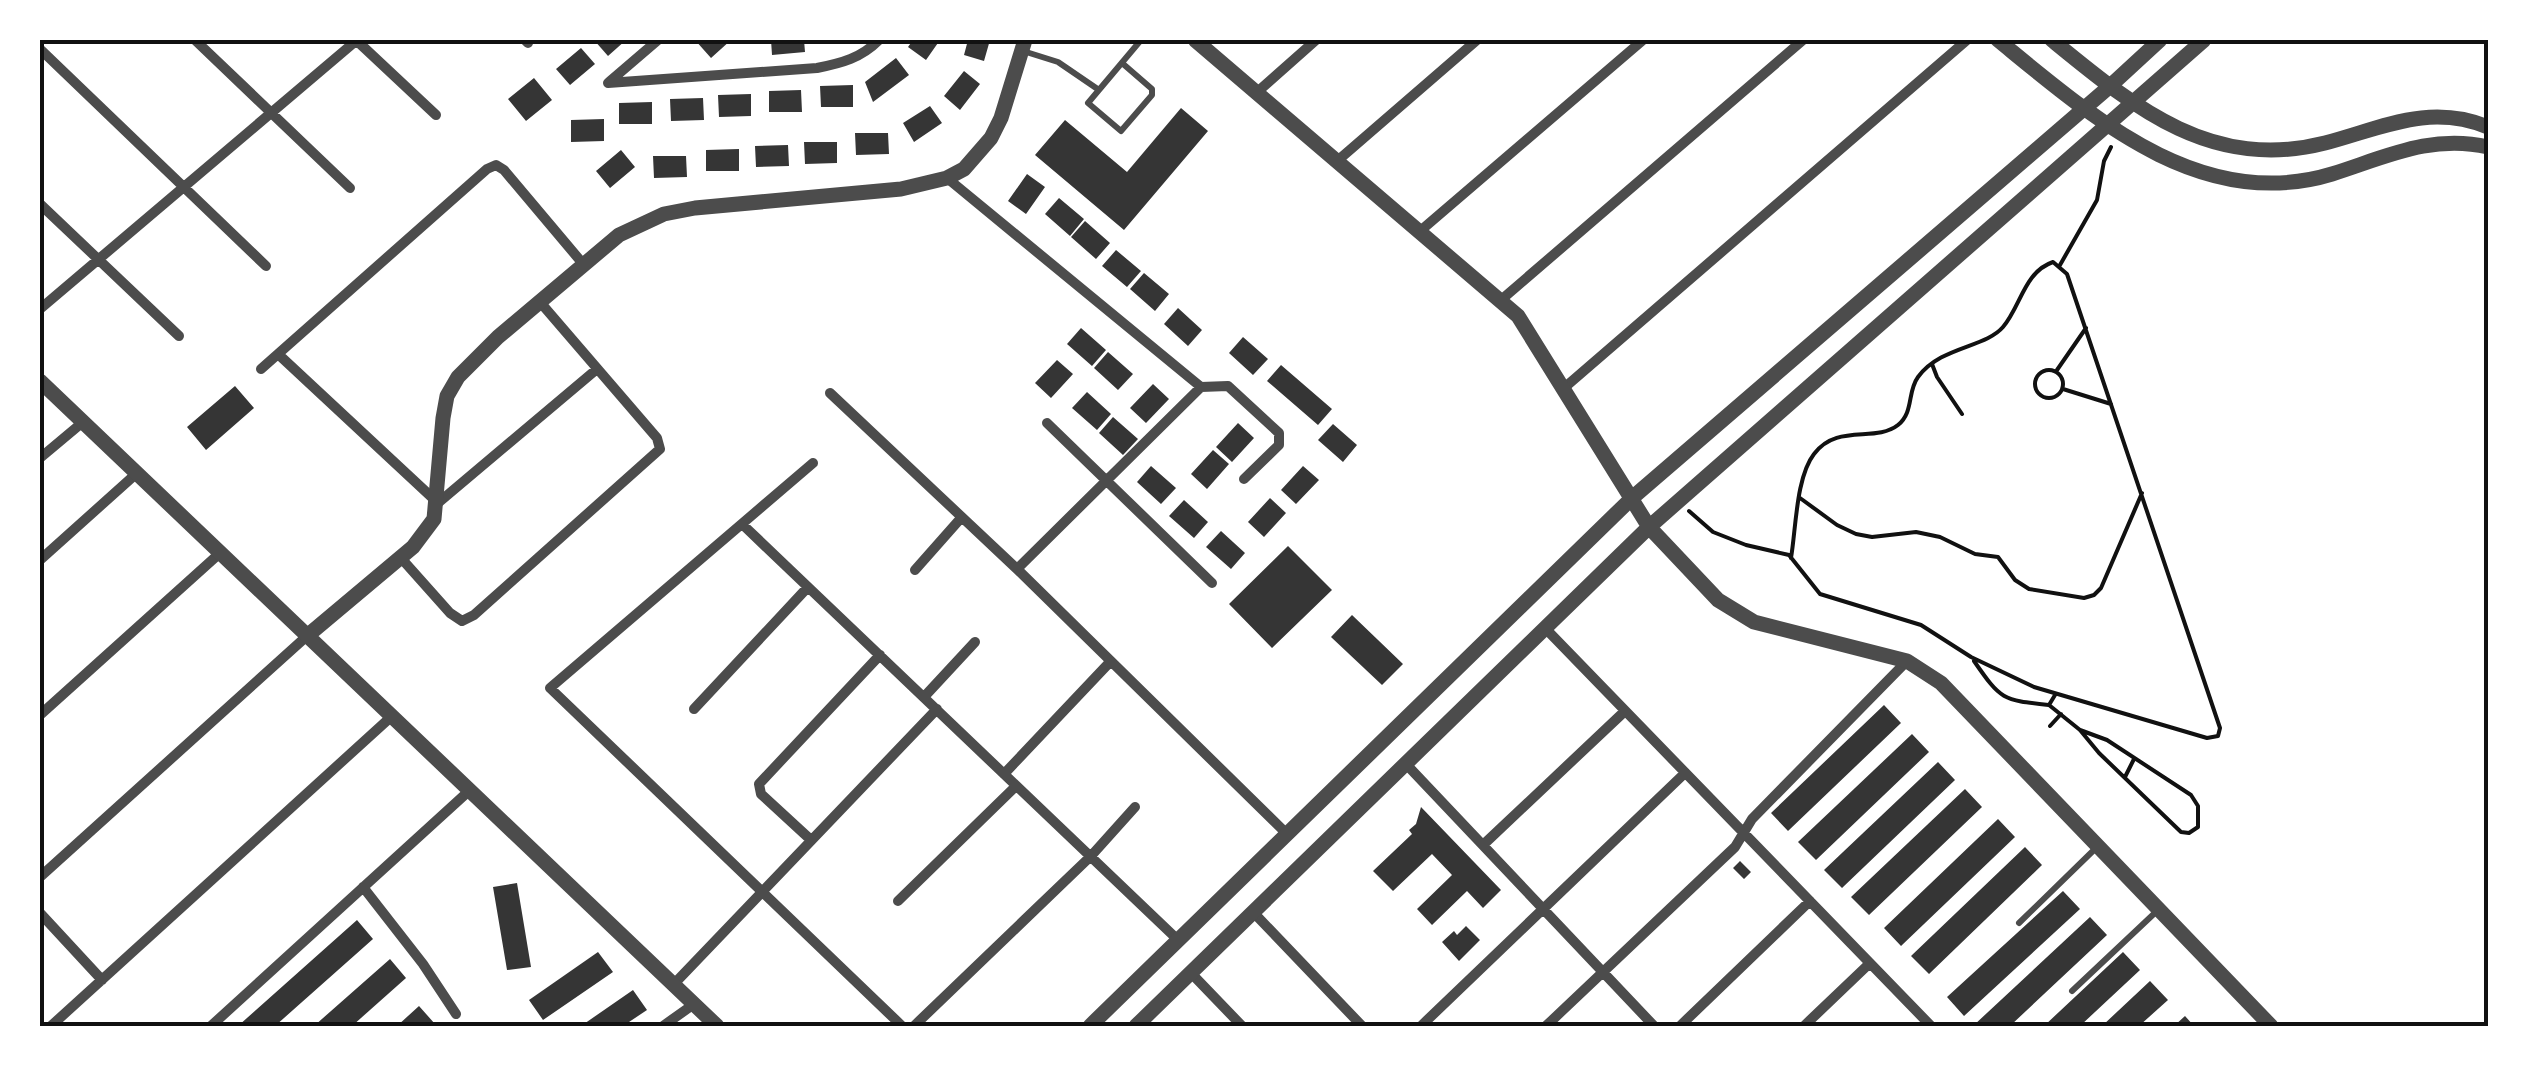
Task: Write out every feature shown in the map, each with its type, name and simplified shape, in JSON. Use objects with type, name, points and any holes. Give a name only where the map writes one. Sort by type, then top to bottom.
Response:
[{"type":"street","points":[[195,40],[350,188]]},
{"type":"street","points":[[40,309],[357,40],[436,115]]},
{"type":"street","points":[[658,40],[608,83],[817,68],[846,62],[867,52],[879,40]]},
{"type":"street","points":[[1195,40],[1502,300],[1529,331],[1650,526],[1718,600],[1744,617],[1781,630],[1907,661],[1954,696],[2271,1026]]},
{"type":"street","points":[[1255,94],[1316,40]]},
{"type":"street","points":[[1336,162],[1478,40]]},
{"type":"street","points":[[1420,232],[1642,40]]},
{"type":"street","points":[[1502,300],[1803,40]]},
{"type":"street","points":[[1564,388],[1967,40]]},
{"type":"street","points":[[1998,40],[2114,130],[2189,169],[2229,179],[2264,182],[2313,178],[2418,145],[2450,142],[2488,148]]},
{"type":"street","points":[[2052,40],[2132,104],[2166,124],[2211,142],[2258,150],[2308,146],[2401,119],[2425,116],[2458,118],[2488,127]]},
{"type":"street","points":[[1090,1026],[1632,498],[2110,88],[2160,40]]},
{"type":"street","points":[[1136,1026],[1650,526],[2114,130],[2132,104],[2204,40]]},
{"type":"street","points":[[40,877],[425,534],[438,503],[447,396],[458,377],[619,235],[664,214],[695,208],[900,189],[947,178],[964,169],[991,138],[1023,45]]},
{"type":"street","points":[[40,49],[266,266]]},
{"type":"street","points":[[261,369],[496,165],[584,265]]},
{"type":"street","points":[[947,178],[1201,387],[1228,386],[1278,432],[1279,445],[1244,479]]},
{"type":"street","points":[[40,204],[179,336]]},
{"type":"street","points":[[401,558],[450,614],[462,620],[474,615],[660,448],[657,438],[540,302]]},
{"type":"street","points":[[278,354],[438,503]]},
{"type":"street","points":[[438,503],[596,369]]},
{"type":"street","points":[[40,381],[717,1026]]},
{"type":"street","points":[[1017,569],[1201,387]]},
{"type":"street","points":[[830,393],[1017,569],[1286,833]]},
{"type":"street","points":[[40,458],[83,422]]},
{"type":"street","points":[[1047,423],[1212,583]]},
{"type":"street","points":[[813,464],[550,688],[902,1026]]},
{"type":"street","points":[[40,560],[136,473]]},
{"type":"street","points":[[915,570],[962,518]]},
{"type":"street","points":[[742,524],[1178,940]]},
{"type":"street","points":[[40,716],[220,553]]},
{"type":"street","points":[[694,710],[808,587]]},
{"type":"street","points":[[1545,628],[1929,1026]]},
{"type":"street","points":[[924,697],[974,642]]},
{"type":"street","points":[[811,840],[761,794],[758,784],[880,655]]},
{"type":"street","points":[[1546,1026],[1734,847],[1752,819],[1907,661]]},
{"type":"street","points":[[1004,774],[1110,662]]},
{"type":"street","points":[[674,984],[937,709]]},
{"type":"street","points":[[1483,846],[1625,711]]},
{"type":"street","points":[[51,1026],[392,716]]},
{"type":"street","points":[[1406,764],[1654,1026]]},
{"type":"street","points":[[1421,1026],[1686,773]]},
{"type":"street","points":[[898,901],[1016,786]]},
{"type":"street","points":[[211,1026],[470,790]]},
{"type":"street","points":[[914,1026],[1090,856],[1134,807]]},
{"type":"street","points":[[363,887],[456,1014]]},
{"type":"street","points":[[1680,1026],[1810,901]]},
{"type":"street","points":[[1253,912],[1362,1026]]},
{"type":"street","points":[[40,913],[102,980]]},
{"type":"street","points":[[1804,1026],[1870,963]]},
{"type":"street","points":[[1190,973],[1242,1026]]},
{"type":"street","points":[[663,1026],[694,1004]]},
{"type":"lane","points":[[1122,64],[1152,88],[1152,95],[1121,131],[1088,103],[1140,40]]},
{"type":"lane","points":[[1023,45],[1058,62],[1099,90]]},
{"type":"lane","points":[[2019,923],[2098,846]]},
{"type":"lane","points":[[2072,991],[2159,909]]},
{"type":"path","points":[[2060,265],[2090,218],[2114,130]]},
{"type":"path","points":[[1677,502],[1713,532],[1791,558],[1820,594],[1921,625],[1971,657],[2034,687],[2207,738],[2218,736],[2220,728],[2142,492],[2067,274],[2060,265],[2052,262],[2034,272],[1999,332],[1946,353],[1918,377],[1910,406],[1897,426],[1835,438],[1820,446],[1804,470],[1791,558]]},
{"type":"path","points":[[2056,372],[2086,328]]},
{"type":"path","points":[[1932,364],[1936,377],[1962,414]]},
{"type":"path","points":[[2040,372],[2056,372],[2063,381],[2062,389],[2057,396],[2048,398],[2035,388],[2040,372]]},
{"type":"path","points":[[2062,389],[2111,404]]},
{"type":"path","points":[[1800,498],[1836,525],[1856,534],[1872,537],[1904,531],[1940,537],[1975,554],[1998,556],[2028,589],[2084,598],[2101,588],[2142,492]]},
{"type":"path","points":[[1971,657],[1992,687],[2007,700],[2049,705],[2061,714],[2181,832],[2189,833],[2198,827],[2198,806],[2191,795],[2107,740],[2080,730]]},
{"type":"path","points":[[2049,705],[2056,694]]},
{"type":"path","points":[[2050,726],[2061,714]]},
{"type":"path","points":[[2099,752],[2107,740]]},
{"type":"path","points":[[2124,778],[2134,759]]},
{"type":"building","points":[[594,40],[626,40],[608,56]]},
{"type":"building","points":[[695,40],[731,40],[711,58]]},
{"type":"building","points":[[771,40],[804,40],[805,52],[772,55]]},
{"type":"building","points":[[913,40],[940,40],[926,60],[908,47]]},
{"type":"building","points":[[968,40],[990,40],[984,61],[964,55]]},
{"type":"building","points":[[581,48],[595,64],[570,85],[556,69]]},
{"type":"building","points":[[896,58],[909,75],[873,102],[865,82]]},
{"type":"building","points":[[964,71],[980,84],[960,110],[944,96]]},
{"type":"building","points":[[534,78],[552,100],[526,121],[508,99]]},
{"type":"building","points":[[853,85],[853,107],[821,107],[820,86]]},
{"type":"building","points":[[801,90],[802,112],[769,112],[769,91]]},
{"type":"building","points":[[751,94],[751,116],[719,117],[718,95]]},
{"type":"building","points":[[703,98],[704,120],[671,121],[670,99]]},
{"type":"building","points":[[652,102],[652,124],[619,124],[619,103]]},
{"type":"building","points":[[930,106],[942,123],[914,142],[903,123]]},
{"type":"building","points":[[1181,108],[1208,131],[1124,230],[1035,155],[1065,120],[1127,172]]},
{"type":"building","points":[[604,119],[604,141],[571,142],[571,120]]},
{"type":"building","points":[[855,133],[888,133],[889,154],[856,155]]},
{"type":"building","points":[[804,142],[837,142],[837,163],[805,164]]},
{"type":"building","points":[[788,145],[789,166],[756,167],[755,146]]},
{"type":"building","points":[[739,149],[739,171],[706,171],[706,150]]},
{"type":"building","points":[[621,150],[635,167],[610,188],[596,171]]},
{"type":"building","points":[[653,156],[686,156],[687,177],[654,178]]},
{"type":"building","points":[[1027,174],[1045,187],[1026,214],[1008,201]]},
{"type":"building","points":[[1059,198],[1084,219],[1070,236],[1045,214]]},
{"type":"building","points":[[1085,221],[1110,243],[1096,259],[1071,237]]},
{"type":"building","points":[[1116,250],[1141,271],[1127,287],[1102,266]]},
{"type":"building","points":[[1144,273],[1169,294],[1155,311],[1130,289]]},
{"type":"building","points":[[1178,308],[1202,330],[1188,346],[1164,324]]},
{"type":"building","points":[[1081,328],[1106,350],[1092,366],[1067,344]]},
{"type":"building","points":[[1243,337],[1268,359],[1253,375],[1229,353]]},
{"type":"building","points":[[1108,352],[1133,374],[1118,390],[1094,368]]},
{"type":"building","points":[[1057,360],[1073,374],[1051,398],[1035,383]]},
{"type":"building","points":[[1281,365],[1332,409],[1318,425],[1267,381]]},
{"type":"building","points":[[1153,384],[1169,399],[1146,423],[1130,408]]},
{"type":"building","points":[[235,386],[254,408],[206,450],[187,427]]},
{"type":"building","points":[[1087,392],[1111,414],[1097,430],[1072,408]]},
{"type":"building","points":[[1113,417],[1138,439],[1123,455],[1099,433]]},
{"type":"building","points":[[1238,423],[1254,438],[1232,462],[1216,447]]},
{"type":"building","points":[[1333,424],[1357,445],[1343,462],[1318,440]]},
{"type":"building","points":[[1213,450],[1229,464],[1207,489],[1191,474]]},
{"type":"building","points":[[1151,466],[1176,488],[1161,504],[1137,482]]},
{"type":"building","points":[[1303,466],[1319,480],[1296,504],[1281,490]]},
{"type":"building","points":[[1270,498],[1286,513],[1264,537],[1248,522]]},
{"type":"building","points":[[1184,500],[1208,522],[1194,538],[1169,516]]},
{"type":"building","points":[[1221,531],[1245,553],[1231,569],[1206,547]]},
{"type":"building","points":[[1288,546],[1332,590],[1272,648],[1229,604]]},
{"type":"building","points":[[1352,615],[1403,664],[1382,685],[1331,637]]},
{"type":"building","points":[[1884,705],[1901,723],[1788,831],[1771,813]]},
{"type":"building","points":[[1912,734],[1929,752],[1816,860],[1798,842]]},
{"type":"building","points":[[1938,762],[1955,780],[1842,888],[1824,870]]},
{"type":"building","points":[[1965,789],[1982,807],[1869,915],[1851,897]]},
{"type":"building","points":[[1421,807],[1501,890],[1483,908],[1467,891],[1432,925],[1417,909],[1452,875],[1432,854],[1393,891],[1373,871],[1412,834],[1409,830],[1416,824]]},
{"type":"building","points":[[1998,819],[2015,837],[1901,946],[1884,928]]},
{"type":"building","points":[[2025,847],[2042,865],[1929,974],[1911,956]]},
{"type":"building","points":[[1740,861],[1751,872],[1744,879],[1733,868]]},
{"type":"building","points":[[517,883],[531,967],[507,970],[493,887]]},
{"type":"building","points":[[2063,891],[2080,909],[1964,1016],[1947,997]]},
{"type":"building","points":[[2090,917],[2107,935],[2010,1026],[1973,1026]]},
{"type":"building","points":[[357,920],[373,939],[275,1026],[238,1026]]},
{"type":"building","points":[[1466,926],[1480,940],[1459,961],[1442,942]]},
{"type":"building","points":[[598,952],[613,972],[543,1020],[529,1000]]},
{"type":"building","points":[[2123,952],[2140,970],[2080,1026],[2044,1026]]},
{"type":"building","points":[[390,959],[406,978],[352,1026],[314,1026]]},
{"type":"building","points":[[2150,981],[2168,1000],[2139,1026],[2102,1026]]},
{"type":"building","points":[[633,990],[647,1010],[623,1026],[581,1026]]},
{"type":"building","points":[[419,1006],[435,1024],[397,1026]]},
{"type":"building","points":[[2185,1016],[2194,1026],[2174,1026]]}]
